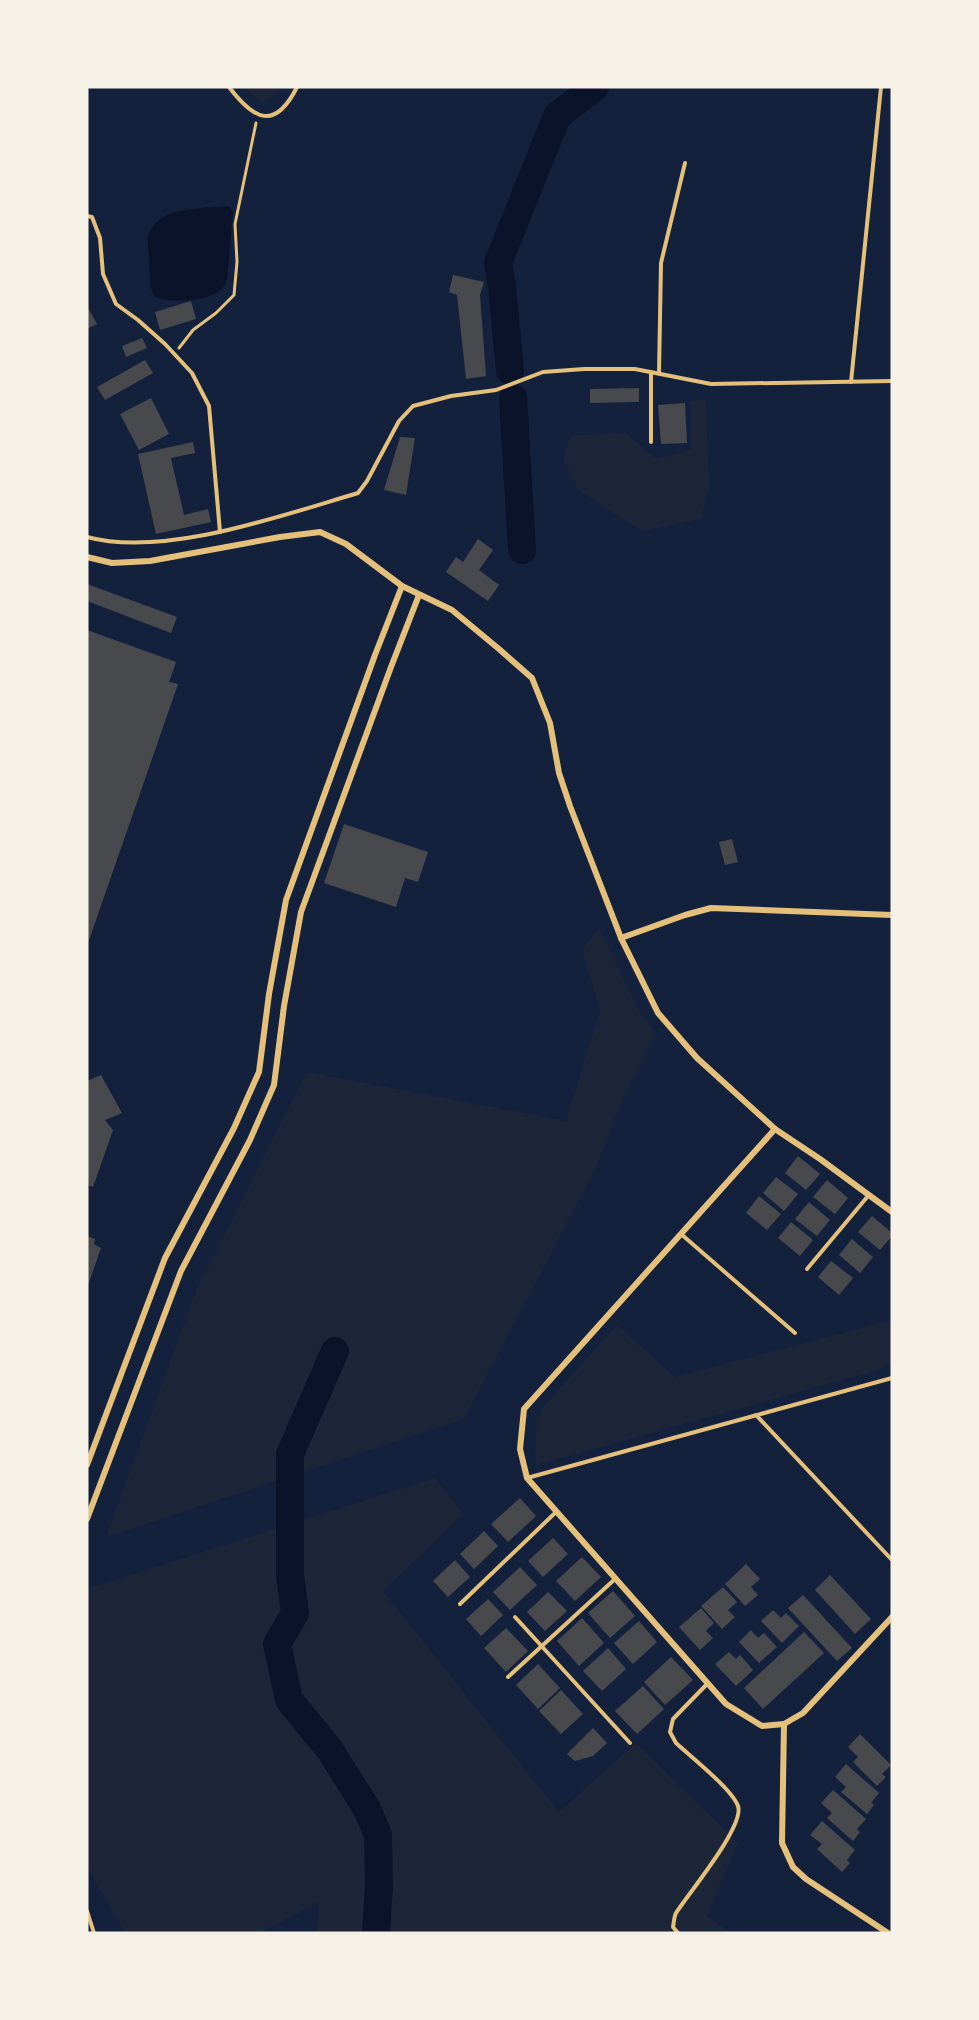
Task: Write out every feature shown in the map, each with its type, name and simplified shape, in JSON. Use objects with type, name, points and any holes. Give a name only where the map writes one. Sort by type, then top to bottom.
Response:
[{"type":"street","points":[[87,557],[112,562],[150,561],[320,532],[346,544],[402,586],[452,610],[532,678],[550,723],[559,773],[570,806],[621,938],[658,1013],[697,1058],[775,1129],[892,1212]]},
{"type":"street","points":[[87,1465],[165,1258],[234,1128],[259,1072],[269,994],[286,900],[402,586]]},
{"type":"street","points":[[87,1519],[181,1271],[250,1140],[274,1084],[284,1006],[301,912],[419,595]]},
{"type":"street","points":[[621,938],[711,908],[892,915]]},
{"type":"street","points":[[775,1129],[524,1409],[520,1449],[528,1479],[726,1704],[762,1726],[784,1724],[803,1713],[892,1617]]},
{"type":"street","points":[[784,1724],[782,1843],[793,1867],[806,1879],[888,1933]]},
{"type":"lane","points":[[229,87],[240,102],[258,116],[268,117],[282,110],[297,87]]},
{"type":"lane","points":[[851,382],[881,87]]},
{"type":"lane","points":[[659,373],[661,263],[686,163]]},
{"type":"lane","points":[[87,216],[92,217],[100,238],[103,274],[116,304],[138,320],[192,373],[209,406],[220,532]]},
{"type":"lane","points":[[87,537],[128,544],[172,540],[220,532],[358,493],[367,481],[399,421],[413,406],[451,396],[496,390],[543,372],[635,369],[711,384],[892,381]]},
{"type":"lane","points":[[651,372],[651,442]]},
{"type":"lane","points":[[807,1269],[868,1196]]},
{"type":"lane","points":[[681,1234],[795,1333]]},
{"type":"lane","points":[[528,1479],[892,1378]]},
{"type":"lane","points":[[756,1414],[892,1560]]},
{"type":"lane","points":[[460,1604],[557,1512]]},
{"type":"lane","points":[[508,1677],[616,1578]]},
{"type":"lane","points":[[515,1617],[630,1743]]},
{"type":"lane","points":[[678,1933],[673,1927],[675,1915],[714,1861],[738,1818],[739,1807],[730,1794],[676,1743],[670,1732],[673,1719],[708,1683]]},
{"type":"lane","points":[[87,1911],[94,1933]]},
{"type":"path","points":[[174,354],[193,330],[216,313],[234,295],[237,262],[235,224],[258,116]]},
{"type":"shaded area","points":[[244,87],[283,87],[277,94],[260,102]]},
{"type":"shaded area","points":[[230,207],[233,213],[227,281],[223,288],[196,300],[184,301],[155,297],[150,284],[148,243],[152,227],[169,214]]},
{"type":"shaded area","points":[[706,399],[709,486],[701,519],[642,531],[578,490],[563,459],[570,436],[625,432],[656,459],[691,450],[690,401]]},
{"type":"shaded area","points":[[599,927],[639,1010],[656,1033],[624,1096],[596,1168],[464,1419],[106,1537],[197,1288],[307,1072],[566,1121],[600,1010],[582,951]]},
{"type":"shaded area","points":[[892,1320],[892,1362],[878,1370],[536,1465],[535,1435],[542,1408],[617,1325],[675,1377]]},
{"type":"shaded area","points":[[435,1478],[463,1514],[383,1591],[559,1812],[636,1743],[738,1843],[707,1916],[730,1933],[317,1933],[319,1902],[260,1933],[125,1933],[91,1874],[87,1861],[87,1589]]},
{"type":"building","points":[[453,275],[484,282],[480,295],[486,376],[466,379],[457,295],[449,292]]},
{"type":"building","points":[[191,301],[196,319],[160,330],[155,312]]},
{"type":"building","points":[[87,306],[97,324],[87,329]]},
{"type":"building","points":[[142,338],[147,348],[126,357],[122,346]]},
{"type":"building","points":[[145,360],[153,373],[105,400],[97,387]]},
{"type":"building","points":[[639,388],[639,402],[590,403],[590,389]]},
{"type":"building","points":[[151,398],[169,434],[139,450],[120,414]]},
{"type":"building","points":[[685,403],[687,443],[661,444],[658,405]]},
{"type":"building","points":[[400,437],[415,438],[406,495],[384,490]]},
{"type":"building","points":[[193,442],[195,453],[171,458],[184,515],[208,509],[211,522],[156,534],[138,454]]},
{"type":"building","points":[[478,539],[493,550],[479,570],[499,585],[488,601],[446,572],[456,557],[463,562]]},
{"type":"building","points":[[87,584],[177,617],[171,633],[87,601]]},
{"type":"building","points":[[87,630],[176,662],[169,682],[178,684],[87,946]]},
{"type":"building","points":[[344,824],[428,852],[418,882],[405,878],[396,907],[324,883]]},
{"type":"building","points":[[732,839],[738,862],[725,865],[719,842]]},
{"type":"building","points":[[101,1075],[122,1113],[105,1120],[113,1130],[93,1187],[87,1185],[87,1081]]},
{"type":"building","points":[[798,1156],[820,1174],[806,1190],[785,1173]]},
{"type":"building","points":[[776,1177],[798,1194],[784,1211],[763,1193]]},
{"type":"building","points":[[827,1180],[848,1198],[835,1214],[813,1197]]},
{"type":"building","points":[[759,1196],[781,1214],[767,1230],[746,1213]]},
{"type":"building","points":[[809,1202],[830,1220],[817,1236],[795,1219]]},
{"type":"building","points":[[872,1216],[892,1233],[880,1250],[858,1232]]},
{"type":"building","points":[[791,1222],[813,1240],[800,1256],[778,1238]]},
{"type":"building","points":[[87,1236],[95,1239],[94,1244],[101,1248],[87,1288]]},
{"type":"building","points":[[852,1239],[873,1257],[860,1273],[839,1255]]},
{"type":"building","points":[[831,1261],[853,1278],[839,1295],[818,1277]]},
{"type":"building","points":[[520,1498],[536,1516],[508,1542],[491,1524]]},
{"type":"building","points":[[484,1531],[498,1546],[474,1569],[460,1554]]},
{"type":"building","points":[[553,1538],[568,1554],[543,1577],[528,1561]]},
{"type":"building","points":[[582,1557],[601,1577],[575,1601],[556,1581]]},
{"type":"building","points":[[455,1560],[470,1577],[448,1597],[433,1581]]},
{"type":"building","points":[[746,1564],[760,1579],[751,1587],[758,1595],[745,1606],[725,1584]]},
{"type":"building","points":[[520,1567],[537,1585],[510,1610],[493,1592]]},
{"type":"building","points":[[830,1575],[871,1619],[855,1634],[815,1590]]},
{"type":"building","points":[[723,1587],[737,1602],[728,1610],[735,1617],[722,1629],[701,1606]]},
{"type":"building","points":[[613,1591],[635,1616],[610,1638],[588,1613]]},
{"type":"building","points":[[548,1592],[567,1611],[545,1631],[527,1612]]},
{"type":"building","points":[[803,1595],[852,1648],[837,1661],[788,1608]]},
{"type":"building","points":[[488,1599],[503,1615],[481,1636],[466,1619]]},
{"type":"building","points":[[701,1608],[714,1623],[706,1631],[713,1638],[700,1650],[679,1627]]},
{"type":"building","points":[[773,1610],[781,1618],[786,1613],[799,1626],[782,1643],[761,1621]]},
{"type":"building","points":[[582,1618],[604,1643],[579,1666],[557,1641]]},
{"type":"building","points":[[639,1621],[657,1642],[633,1664],[614,1643]]},
{"type":"building","points":[[506,1628],[528,1651],[506,1672],[484,1648]]},
{"type":"building","points":[[751,1630],[758,1638],[764,1633],[777,1647],[759,1663],[739,1642]]},
{"type":"building","points":[[804,1632],[824,1653],[763,1709],[744,1688]]},
{"type":"building","points":[[608,1648],[626,1669],[602,1691],[583,1671]]},
{"type":"building","points":[[729,1652],[736,1659],[740,1655],[753,1670],[736,1686],[715,1664]]},
{"type":"building","points":[[671,1657],[693,1680],[665,1705],[644,1682]]},
{"type":"building","points":[[538,1664],[560,1688],[538,1709],[516,1685]]},
{"type":"building","points":[[643,1686],[664,1709],[637,1734],[615,1711]]},
{"type":"building","points":[[561,1690],[583,1714],[561,1734],[539,1711]]},
{"type":"building","points":[[593,1728],[607,1743],[593,1756],[575,1761],[567,1754]]},
{"type":"building","points":[[860,1734],[891,1765],[882,1774],[886,1777],[877,1786],[853,1762],[858,1757],[848,1747]]},
{"type":"building","points":[[846,1764],[879,1793],[871,1803],[874,1805],[867,1814],[841,1792],[846,1787],[835,1777]]},
{"type":"building","points":[[833,1790],[866,1819],[857,1829],[860,1832],[853,1841],[827,1818],[832,1813],[821,1803]]},
{"type":"building","points":[[822,1821],[855,1850],[847,1860],[850,1863],[842,1872],[817,1849],[822,1844],[810,1835]]},
{"type":"waterway","points":[[510,371],[498,263],[557,116],[595,87]]},
{"type":"waterway","points":[[513,398],[522,550]]},
{"type":"waterway","points":[[335,1351],[290,1454],[290,1575],[295,1613],[277,1644],[289,1700],[330,1750],[367,1809],[378,1835],[379,1885],[376,1933]]}]
